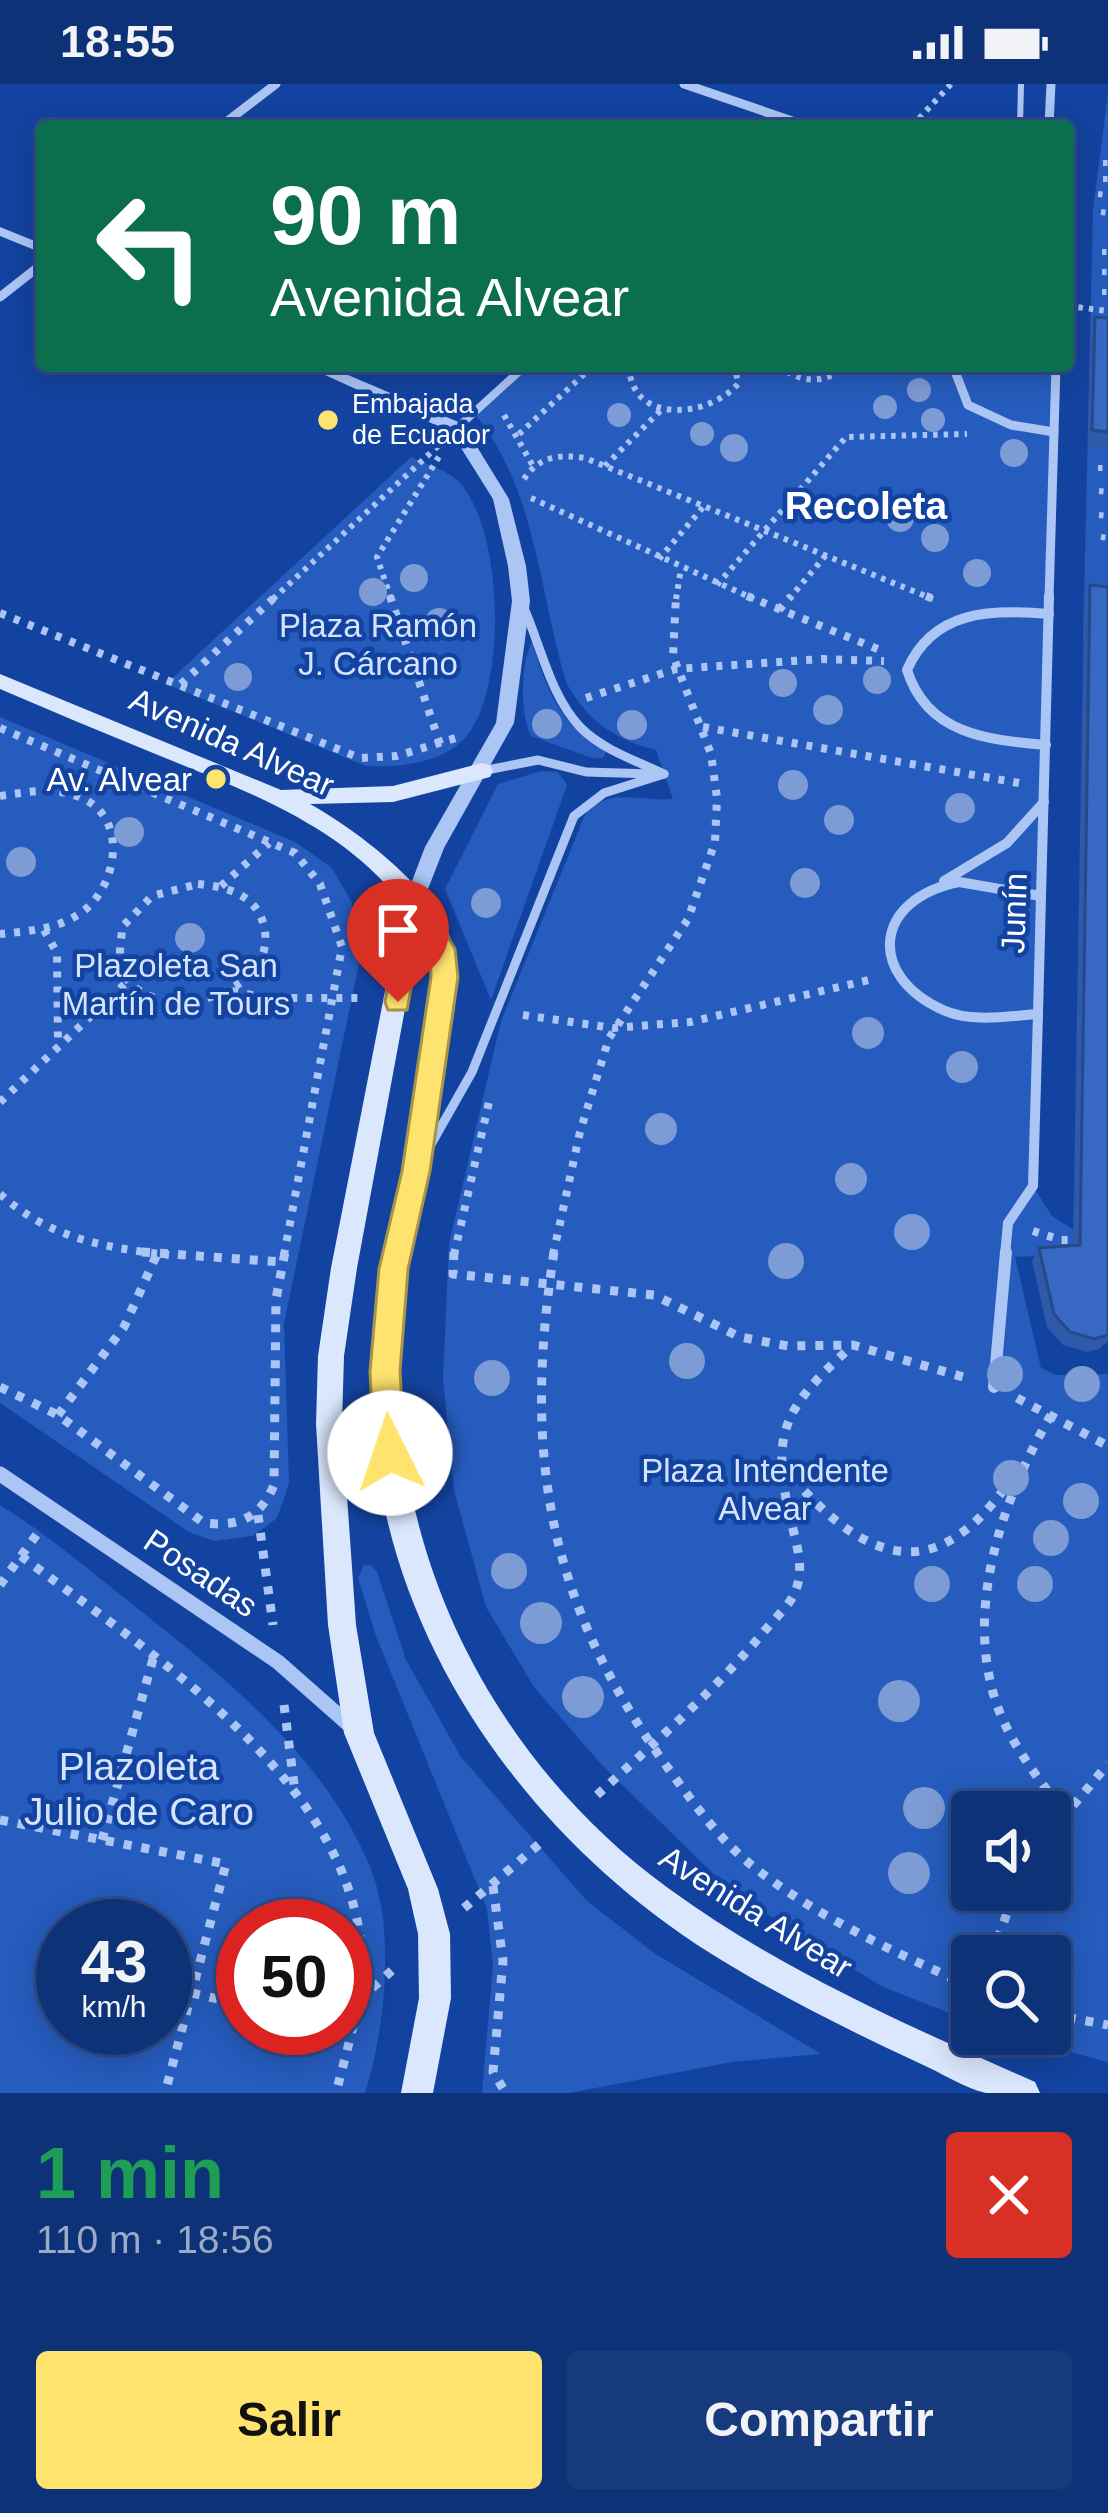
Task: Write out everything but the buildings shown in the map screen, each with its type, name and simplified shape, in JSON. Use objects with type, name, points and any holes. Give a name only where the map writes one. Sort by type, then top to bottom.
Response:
[{"type":"main road","name":"Avenida Alvear","points":[[0,681],[278,796],[345,834],[414,902],[442,949],[445,977],[416,1171],[393,1269],[386,1426],[394,1480],[428,1596],[474,1700],[531,1779],[567,1820],[651,1894],[706,1932],[861,2019],[1024,2093]]},
{"type":"main road","points":[[278,796],[373,796],[482,771]]},
{"type":"main road","points":[[414,902],[331,1356],[335,1542],[359,1733],[424,1888],[434,1934],[435,1998],[417,2093]]},
{"type":"street","points":[[229,120],[276,84]]},
{"type":"street","points":[[684,84],[780,120]]},
{"type":"street","points":[[1049,120],[1051,84]]},
{"type":"street","points":[[0,231],[36,246]]},
{"type":"street","points":[[0,297],[36,269]]},
{"type":"street","points":[[327,372],[457,428],[501,499],[521,601],[505,723],[435,847],[414,902]]},
{"type":"street","points":[[457,428],[518,372]]},
{"type":"street","points":[[955,372],[968,405],[1011,425],[1054,432]]},
{"type":"street","name":"Junín","points":[[994,1387],[1008,1222],[1033,1186],[1057,372]]},
{"type":"street","points":[[1046,745],[998,741],[942,721],[916,697],[909,662],[925,636],[954,619],[999,612],[1049,614]]},
{"type":"street","points":[[1038,1014],[977,1018],[948,1012],[922,999],[899,973],[888,936],[895,915],[910,898],[1006,843],[1044,802]]},
{"type":"street","points":[[933,887],[959,881],[1042,896]]},
{"type":"street","name":"Posadas","points":[[0,1474],[278,1661],[359,1733]]},
{"type":"lane","points":[[1020,120],[1021,84]]},
{"type":"lane","points":[[521,601],[565,705],[601,743],[664,774]]},
{"type":"lane","points":[[482,771],[538,760],[586,772],[664,774]]},
{"type":"lane","points":[[416,1171],[472,1072],[574,816],[601,794],[664,774]]},
{"type":"path","points":[[918,120],[951,84]]},
{"type":"path","points":[[1098,194],[1108,195]]},
{"type":"path","points":[[1074,307],[1108,311]]},
{"type":"path","points":[[519,434],[586,372]]},
{"type":"path","points":[[629,372],[634,393],[662,409],[694,411],[723,402],[738,384],[736,372]]},
{"type":"path","points":[[786,372],[813,381],[840,372]]},
{"type":"path","points":[[484,403],[508,418],[533,466]]},
{"type":"path","points":[[605,466],[662,409]]},
{"type":"path","points":[[180,685],[457,428]]},
{"type":"path","points":[[452,780],[377,557],[457,428]]},
{"type":"path","points":[[717,585],[846,437],[985,434]]},
{"type":"path","points":[[909,662],[717,585],[535,502],[524,482],[533,466],[546,458],[572,455],[942,602],[954,619]]},
{"type":"path","points":[[659,559],[705,505]]},
{"type":"path","points":[[779,610],[826,555]]},
{"type":"path","points":[[681,569],[671,635],[676,669],[704,727],[718,796],[715,841],[704,886],[674,948],[613,1028],[578,1135],[549,1285],[543,1384],[545,1499],[571,1585],[609,1675],[653,1749],[729,1846],[758,1871],[883,1948],[951,1979]]},
{"type":"path","points":[[0,613],[360,758],[397,756],[505,723]]},
{"type":"path","points":[[565,705],[676,669],[822,658],[909,662]]},
{"type":"path","points":[[704,727],[1044,787]]},
{"type":"path","points":[[0,728],[295,853],[314,870],[331,904],[342,947],[283,1262],[272,1344],[274,1485],[266,1508],[249,1521],[228,1527],[204,1523],[58,1415],[0,1387]]},
{"type":"path","points":[[0,796],[43,789],[91,804],[108,819],[117,838],[118,860],[110,881],[94,901],[44,929],[0,934]]},
{"type":"path","points":[[220,886],[269,843]]},
{"type":"path","points":[[220,886],[242,894],[258,908],[267,926],[268,946],[260,966],[230,991],[196,1003],[170,1003],[146,995],[128,981],[117,946],[122,927],[135,910],[174,887],[220,886]]},
{"type":"path","points":[[44,929],[57,953],[58,1046]]},
{"type":"path","points":[[497,1011],[613,1028],[691,1022],[899,973]]},
{"type":"path","points":[[0,1102],[128,981]]},
{"type":"path","points":[[230,991],[290,1002],[335,994]]},
{"type":"path","points":[[490,1099],[454,1249],[453,1274],[654,1295],[740,1337],[788,1346],[853,1345],[994,1387],[1108,1446]]},
{"type":"path","points":[[0,1194],[23,1218],[74,1240],[283,1262]]},
{"type":"path","points":[[1008,1222],[1061,1240],[1085,1240]]},
{"type":"path","points":[[58,1415],[124,1327],[158,1251]]},
{"type":"path","points":[[604,1789],[727,1677],[795,1594],[801,1560],[780,1479],[782,1438],[812,1382],[853,1345]]},
{"type":"path","points":[[780,1462],[835,1527],[864,1543],[896,1550],[927,1549],[954,1539],[1017,1475],[1051,1414]]},
{"type":"path","points":[[1017,1475],[991,1584],[987,1639],[993,1694],[1024,1759],[1048,1791]]},
{"type":"path","points":[[0,1585],[57,1511]]},
{"type":"path","points":[[21,1556],[252,1742],[318,1827],[351,1899]]},
{"type":"path","points":[[102,1840],[153,1659]]},
{"type":"path","points":[[1071,1807],[1108,1764]]},
{"type":"path","points":[[0,1820],[226,1864],[192,1994],[216,1999]]},
{"type":"path","points":[[469,1904],[530,1852]]},
{"type":"path","points":[[492,1885],[502,1961],[494,2072],[506,2093]]},
{"type":"path","points":[[372,1988],[382,1978]]},
{"type":"path","points":[[1071,2018],[1108,2026]]},
{"type":"path","points":[[165,2093],[175,2055]]},
{"type":"path","points":[[336,2093],[343,2055]]},
{"type":"green space","points":[[1108,94],[1108,644],[1083,642],[1093,210]]},
{"type":"green space","name":"Plaza Intendente Alvear","points":[[518,372],[1056,372],[1033,1186],[1052,1216],[1108,1252],[1015,1257],[1041,1368],[1056,1375],[1108,1374],[1108,2062],[1071,2052],[1071,1935],[951,1935],[951,2014],[881,1986],[732,1892],[601,1764],[534,1687],[486,1607],[454,1490],[443,1379],[449,1244],[501,1021],[587,810],[608,799],[673,799],[656,750],[603,726],[566,682],[533,542],[511,474],[474,413]]},
{"type":"green space","name":"Plaza Ramón J. Cárcano","points":[[411,457],[460,483],[485,535],[492,570],[495,607],[490,679],[481,709],[460,743],[422,762],[366,766],[166,684]]},
{"type":"green space","points":[[532,642],[557,705],[577,730],[606,752],[603,758],[531,736],[523,689]]},
{"type":"green space","name":"Plazoleta San Martín de Tours","points":[[0,717],[295,842],[332,868],[352,903],[359,964],[284,1323],[289,1484],[277,1518],[253,1536],[214,1541],[189,1532],[0,1403]]},
{"type":"green space","points":[[541,771],[558,772],[567,785],[491,1000],[445,889],[498,784]]},
{"type":"green space","name":"Plazoleta Julio de Caro","points":[[0,1505],[68,1553],[236,1690],[299,1754],[350,1827],[378,1892],[385,1949],[378,2040],[365,2093],[0,2093]]},
{"type":"green space","points":[[364,1565],[377,1572],[406,1660],[461,1757],[587,1901],[654,1953],[821,2054],[732,2062],[569,2093],[482,2093],[493,1965],[487,1909],[376,1636],[358,1578]]},
{"type":"place","name":"Embajada de Ecuador","points":[[328,420]]},
{"type":"place","name":"Av. Alvear","points":[[216,779]]},
{"type":"district","name":"Recoleta","points":[[866,505]]},
{"type":"route","points":[[390,1453],[385,1371],[393,1269],[416,1171],[445,977],[442,949],[414,902],[398,1002]]}]
